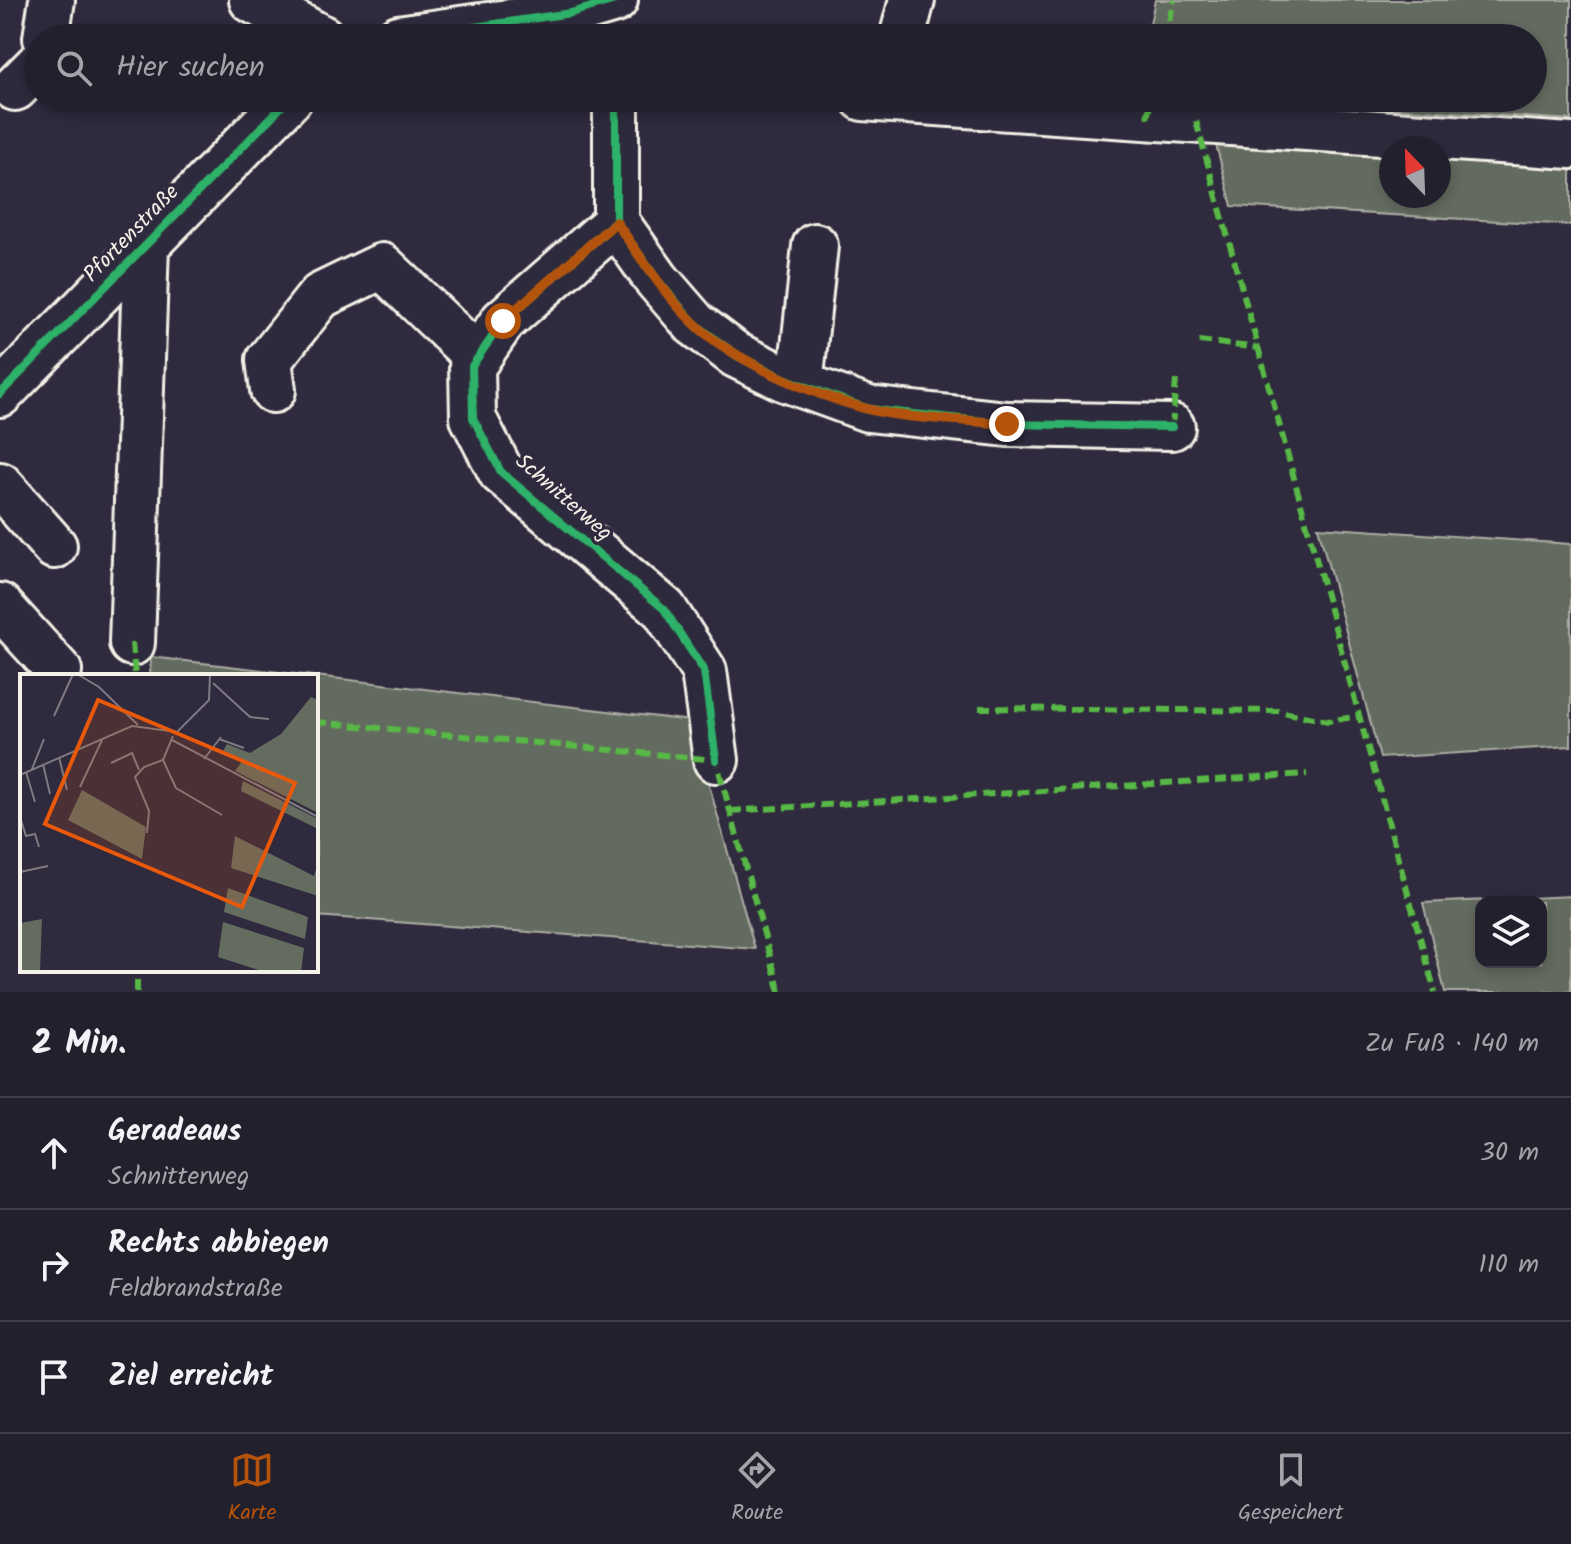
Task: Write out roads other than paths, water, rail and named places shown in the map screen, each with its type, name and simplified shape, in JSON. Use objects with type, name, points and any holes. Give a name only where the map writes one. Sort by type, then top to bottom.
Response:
[{"type":"street","points":[[48,24],[52,0]]},
{"type":"street","points":[[252,0],[296,24]]},
{"type":"street","points":[[906,24],[912,0]]},
{"type":"street","points":[[495,24],[571,13],[610,14]]},
{"type":"street","name":"Pfortenstraße","points":[[0,394],[276,112]]},
{"type":"street","points":[[616,112],[616,222],[657,280],[695,324],[736,355],[800,384],[868,409],[1007,424],[1172,427]]},
{"type":"street","points":[[1066,112],[1571,146]]},
{"type":"street","name":"Schnitterweg","points":[[616,222],[503,321],[472,366],[473,418],[501,472],[664,609],[704,671],[716,760]]},
{"type":"street","name":"Pfortenstraße","points":[[132,643],[146,246]]},
{"type":"street","points":[[800,384],[815,246]]},
{"type":"street","points":[[273,390],[269,360],[320,296],[382,266],[478,358]]},
{"type":"street","points":[[0,485],[54,546]]},
{"type":"street","points":[[0,606],[59,671],[58,674]]}]
